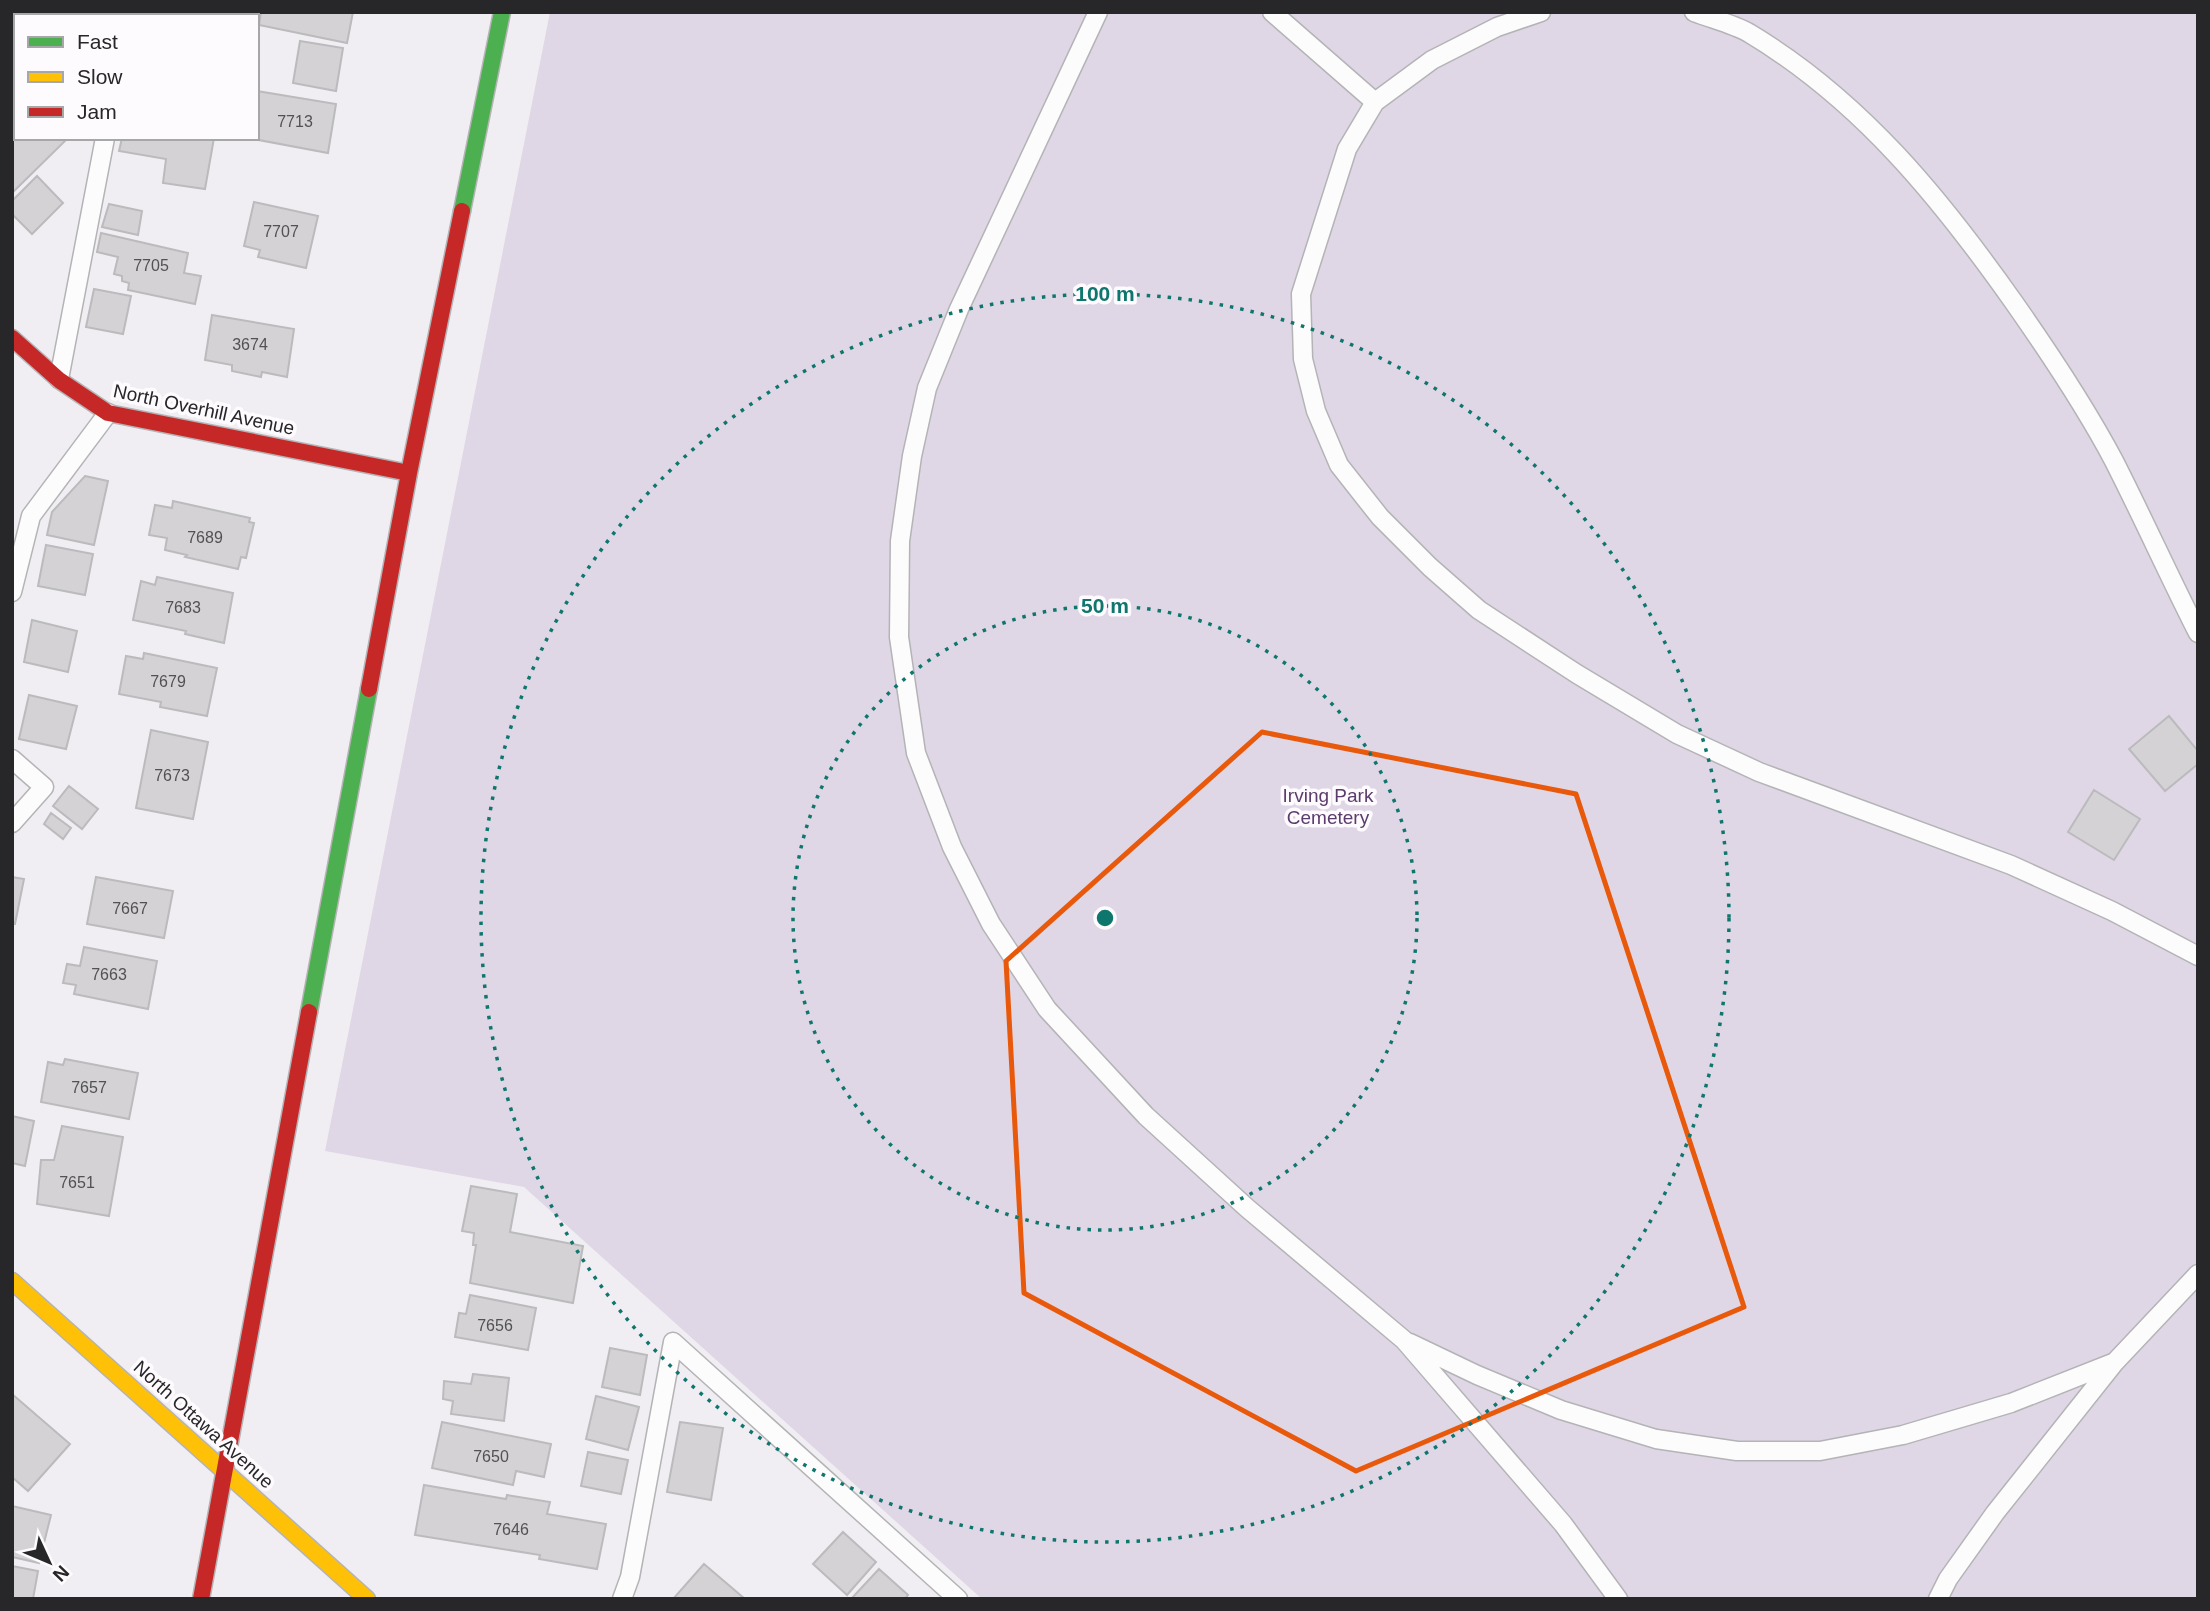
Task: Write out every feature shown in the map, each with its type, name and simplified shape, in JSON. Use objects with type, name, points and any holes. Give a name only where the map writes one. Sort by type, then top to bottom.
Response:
[{"type":"main road","points":[[201,1599],[410,473],[502,12]]},
{"type":"main road","name":"North Overhill Avenue","points":[[12,338],[59,380],[108,413],[410,473]]},
{"type":"main road","name":"North Ottawa Avenue","points":[[12,1280],[367,1599]]},
{"type":"lane","points":[[1098,12],[959,309],[928,388],[912,456],[900,541],[899,638],[916,753],[952,847],[974,891],[991,924],[1047,1009],[1146,1116],[1247,1208],[1404,1339],[1563,1524],[1618,1599]]},
{"type":"lane","points":[[1272,12],[1376,102]]},
{"type":"lane","points":[[1541,12],[1497,27],[1432,60],[1376,102],[1346,149],[1301,294],[1303,359],[1316,411],[1339,465],[1380,517],[1430,567],[1479,610],[1577,674],[1677,734],[1771,777],[2011,865],[2112,911],[2198,956]]},
{"type":"lane","points":[[1694,12],[1746,32],[1810,74],[1853,109],[1905,164],[1976,249],[2051,355],[2113,459],[2198,633]]},
{"type":"lane","points":[[59,380],[105,140]]},
{"type":"lane","points":[[12,592],[31,516],[108,413]]},
{"type":"lane","points":[[12,759],[44,787],[12,823]]},
{"type":"lane","points":[[1938,1599],[1948,1579],[1995,1513],[2115,1362],[2198,1274]]},
{"type":"lane","points":[[1404,1339],[1477,1375],[1561,1410],[1656,1439],[1737,1451],[1820,1451],[1903,1435],[2011,1403],[2115,1362]]},
{"type":"lane","points":[[622,1599],[630,1577],[673,1342],[958,1599]]},
{"type":"highlighted area","points":[[1262,732],[1576,794],[1744,1307],[1356,1471],[1024,1293],[1006,961]]},
{"type":"green space","name":"Irving Park Cemetery","points":[[550,12],[2198,12],[2198,1599],[982,1599],[524,1187],[325,1151]]},
{"type":"building","points":[[83,12],[85,14],[36,14]]},
{"type":"building","points":[[168,12],[178,14],[144,14]]},
{"type":"building","points":[[261,12],[353,12],[347,43],[259,25]]},
{"type":"building","points":[[300,41],[343,48],[336,91],[293,83]]},
{"type":"building","points":[[12,69],[14,104],[12,106]]},
{"type":"building","points":[[259,91],[336,104],[328,153],[259,140]]},
{"type":"building","points":[[14,127],[14,140],[66,140],[12,193]]},
{"type":"building","points":[[122,140],[214,140],[205,189],[163,183],[166,159],[119,151]]},
{"type":"building","points":[[37,176],[63,203],[32,234],[12,214],[12,201]]},
{"type":"building","points":[[254,202],[318,216],[306,268],[258,257],[260,250],[244,246]]},
{"type":"building","points":[[109,204],[142,211],[138,235],[102,227]]},
{"type":"building","points":[[101,233],[188,253],[184,273],[201,276],[195,304],[128,290],[129,283],[122,281],[122,276],[114,274],[118,257],[97,252]]},
{"type":"building","points":[[94,289],[131,296],[123,334],[86,327]]},
{"type":"building","points":[[212,315],[294,329],[287,377],[262,372],[261,377],[232,371],[232,365],[205,360]]},
{"type":"building","points":[[85,476],[108,481],[94,545],[47,535],[52,512]]},
{"type":"building","points":[[173,501],[250,518],[249,522],[254,523],[246,558],[241,557],[238,569],[165,550],[167,538],[149,535],[155,505],[172,508]]},
{"type":"building","points":[[46,545],[93,554],[85,595],[38,586]]},
{"type":"building","points":[[157,577],[233,593],[224,643],[185,634],[186,631],[133,620],[141,581],[155,585]]},
{"type":"building","points":[[32,620],[77,631],[68,672],[24,662]]},
{"type":"building","points":[[144,653],[217,668],[207,716],[160,707],[161,702],[119,694],[126,656],[143,659]]},
{"type":"building","points":[[29,695],[77,706],[66,749],[19,739]]},
{"type":"building","points":[[2169,716],[2198,751],[2198,764],[2165,791],[2129,749]]},
{"type":"building","points":[[151,730],[208,742],[193,819],[136,808]]},
{"type":"building","points":[[69,786],[98,809],[82,829],[53,806]]},
{"type":"building","points":[[2094,790],[2140,819],[2114,860],[2068,832]]},
{"type":"building","points":[[51,813],[71,828],[63,839],[44,824]]},
{"type":"building","points":[[12,877],[24,879],[15,924],[12,923]]},
{"type":"building","points":[[96,877],[173,891],[164,938],[87,924]]},
{"type":"building","points":[[84,947],[157,961],[148,1009],[74,994],[76,985],[63,983],[67,964],[80,966]]},
{"type":"building","points":[[65,1059],[138,1073],[129,1119],[41,1102],[48,1062],[63,1065]]},
{"type":"building","points":[[12,1116],[34,1121],[25,1166],[12,1163]]},
{"type":"building","points":[[62,1126],[123,1137],[109,1216],[37,1204],[41,1160],[54,1160]]},
{"type":"building","points":[[471,1186],[517,1194],[510,1232],[583,1246],[573,1303],[470,1283],[476,1245],[473,1245],[474,1233],[462,1231]]},
{"type":"building","points":[[470,1295],[536,1308],[528,1350],[455,1337],[459,1313],[466,1314]]},
{"type":"building","points":[[610,1348],[647,1355],[640,1395],[602,1387]]},
{"type":"building","points":[[473,1374],[509,1378],[504,1421],[451,1414],[453,1401],[443,1399],[444,1381],[471,1384]]},
{"type":"building","points":[[12,1394],[70,1444],[28,1491],[12,1477]]},
{"type":"building","points":[[596,1396],[639,1407],[628,1450],[586,1439]]},
{"type":"building","points":[[442,1422],[551,1444],[544,1477],[516,1471],[513,1485],[432,1468]]},
{"type":"building","points":[[680,1422],[723,1428],[711,1500],[667,1492]]},
{"type":"building","points":[[588,1452],[628,1460],[621,1494],[581,1486]]},
{"type":"building","points":[[424,1485],[506,1499],[507,1495],[550,1502],[547,1514],[606,1524],[597,1569],[539,1559],[540,1555],[415,1535]]},
{"type":"building","points":[[12,1506],[51,1515],[39,1563],[12,1557]]},
{"type":"building","points":[[843,1532],[876,1562],[847,1595],[813,1564]]},
{"type":"building","points":[[704,1564],[745,1599],[673,1599]]},
{"type":"building","points":[[12,1566],[38,1571],[33,1599],[12,1599]]},
{"type":"building","points":[[879,1569],[908,1595],[905,1599],[851,1599]]},
{"type":"traffic: fast","points":[[462,211],[502,12]]},
{"type":"traffic: fast","points":[[309,1012],[369,689]]},
{"type":"traffic: slow","points":[[12,1281],[367,1599]]},
{"type":"traffic: jam","points":[[369,689],[462,211]]},
{"type":"traffic: jam","points":[[12,338],[59,380],[108,413],[409,473]]},
{"type":"traffic: jam","points":[[201,1599],[309,1012]]}]
